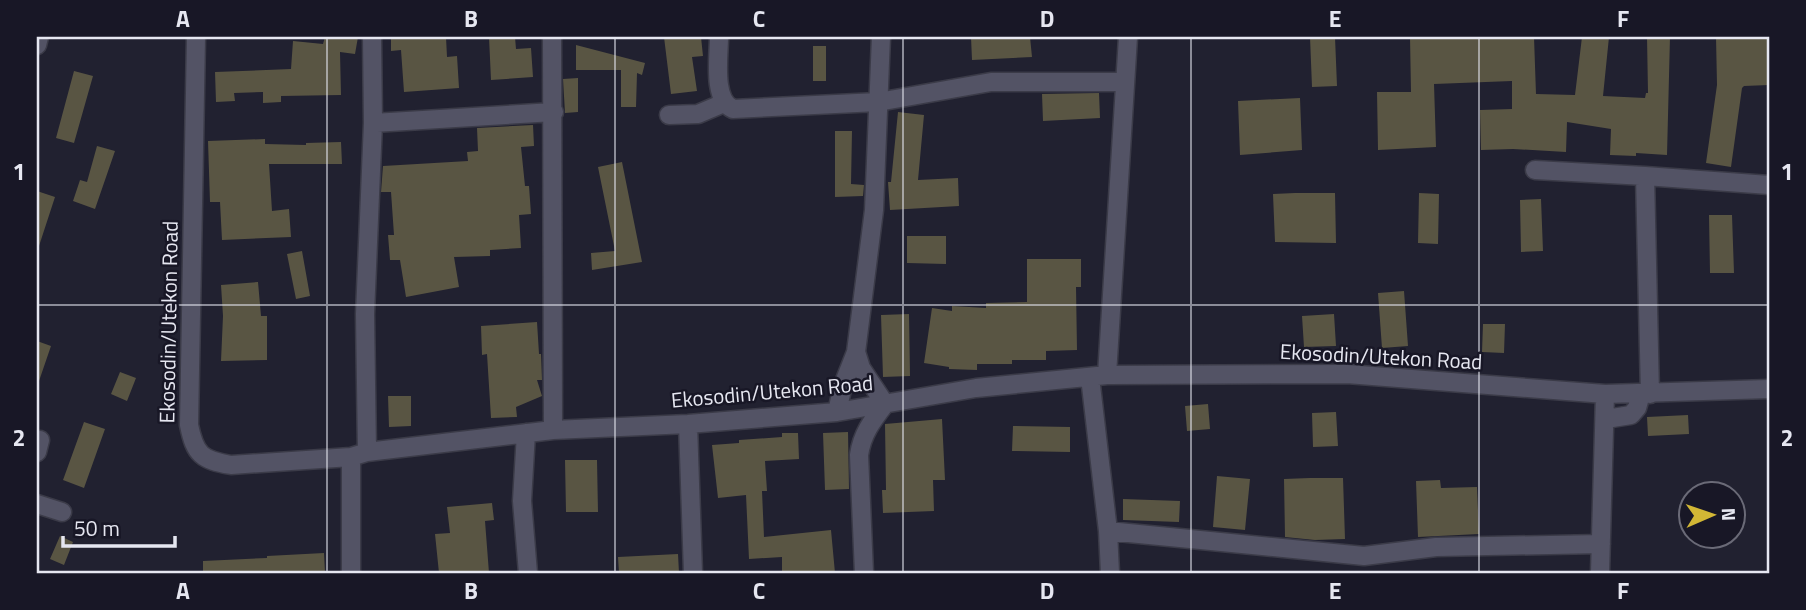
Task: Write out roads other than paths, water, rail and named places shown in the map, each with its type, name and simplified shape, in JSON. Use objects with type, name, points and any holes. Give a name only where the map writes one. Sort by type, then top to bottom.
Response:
[{"type":"street","points":[[37,44],[39,37]]},
{"type":"street","name":"Ekosodin/Utekon Road","points":[[196,37],[189,425],[193,445],[202,456],[215,462],[232,465],[359,454],[553,430],[688,424],[837,412],[976,388],[1098,376],[1347,373],[1605,394],[1769,389]]},
{"type":"street","points":[[351,573],[359,454],[373,123],[372,37]]},
{"type":"street","points":[[552,37],[553,430]]},
{"type":"street","points":[[719,37],[719,93],[724,103],[733,109],[878,102],[991,82],[1125,82]]},
{"type":"street","points":[[837,412],[843,385],[856,352],[874,210],[881,37]]},
{"type":"street","points":[[1110,573],[1098,376],[1128,37]]},
{"type":"street","points":[[669,115],[698,114],[724,103]]},
{"type":"street","points":[[373,123],[554,112]]},
{"type":"street","points":[[1535,170],[1769,185]]},
{"type":"street","points":[[1606,419],[1631,415],[1646,394],[1645,176]]},
{"type":"street","points":[[856,352],[861,368],[885,404],[866,428],[859,455],[864,573]]},
{"type":"street","points":[[1600,573],[1605,394]]},
{"type":"street","points":[[688,424],[693,573]]},
{"type":"street","points":[[526,433],[522,501],[528,573]]},
{"type":"street","points":[[37,504],[62,512]]},
{"type":"street","points":[[1108,531],[1364,556],[1436,547],[1601,544]]}]
